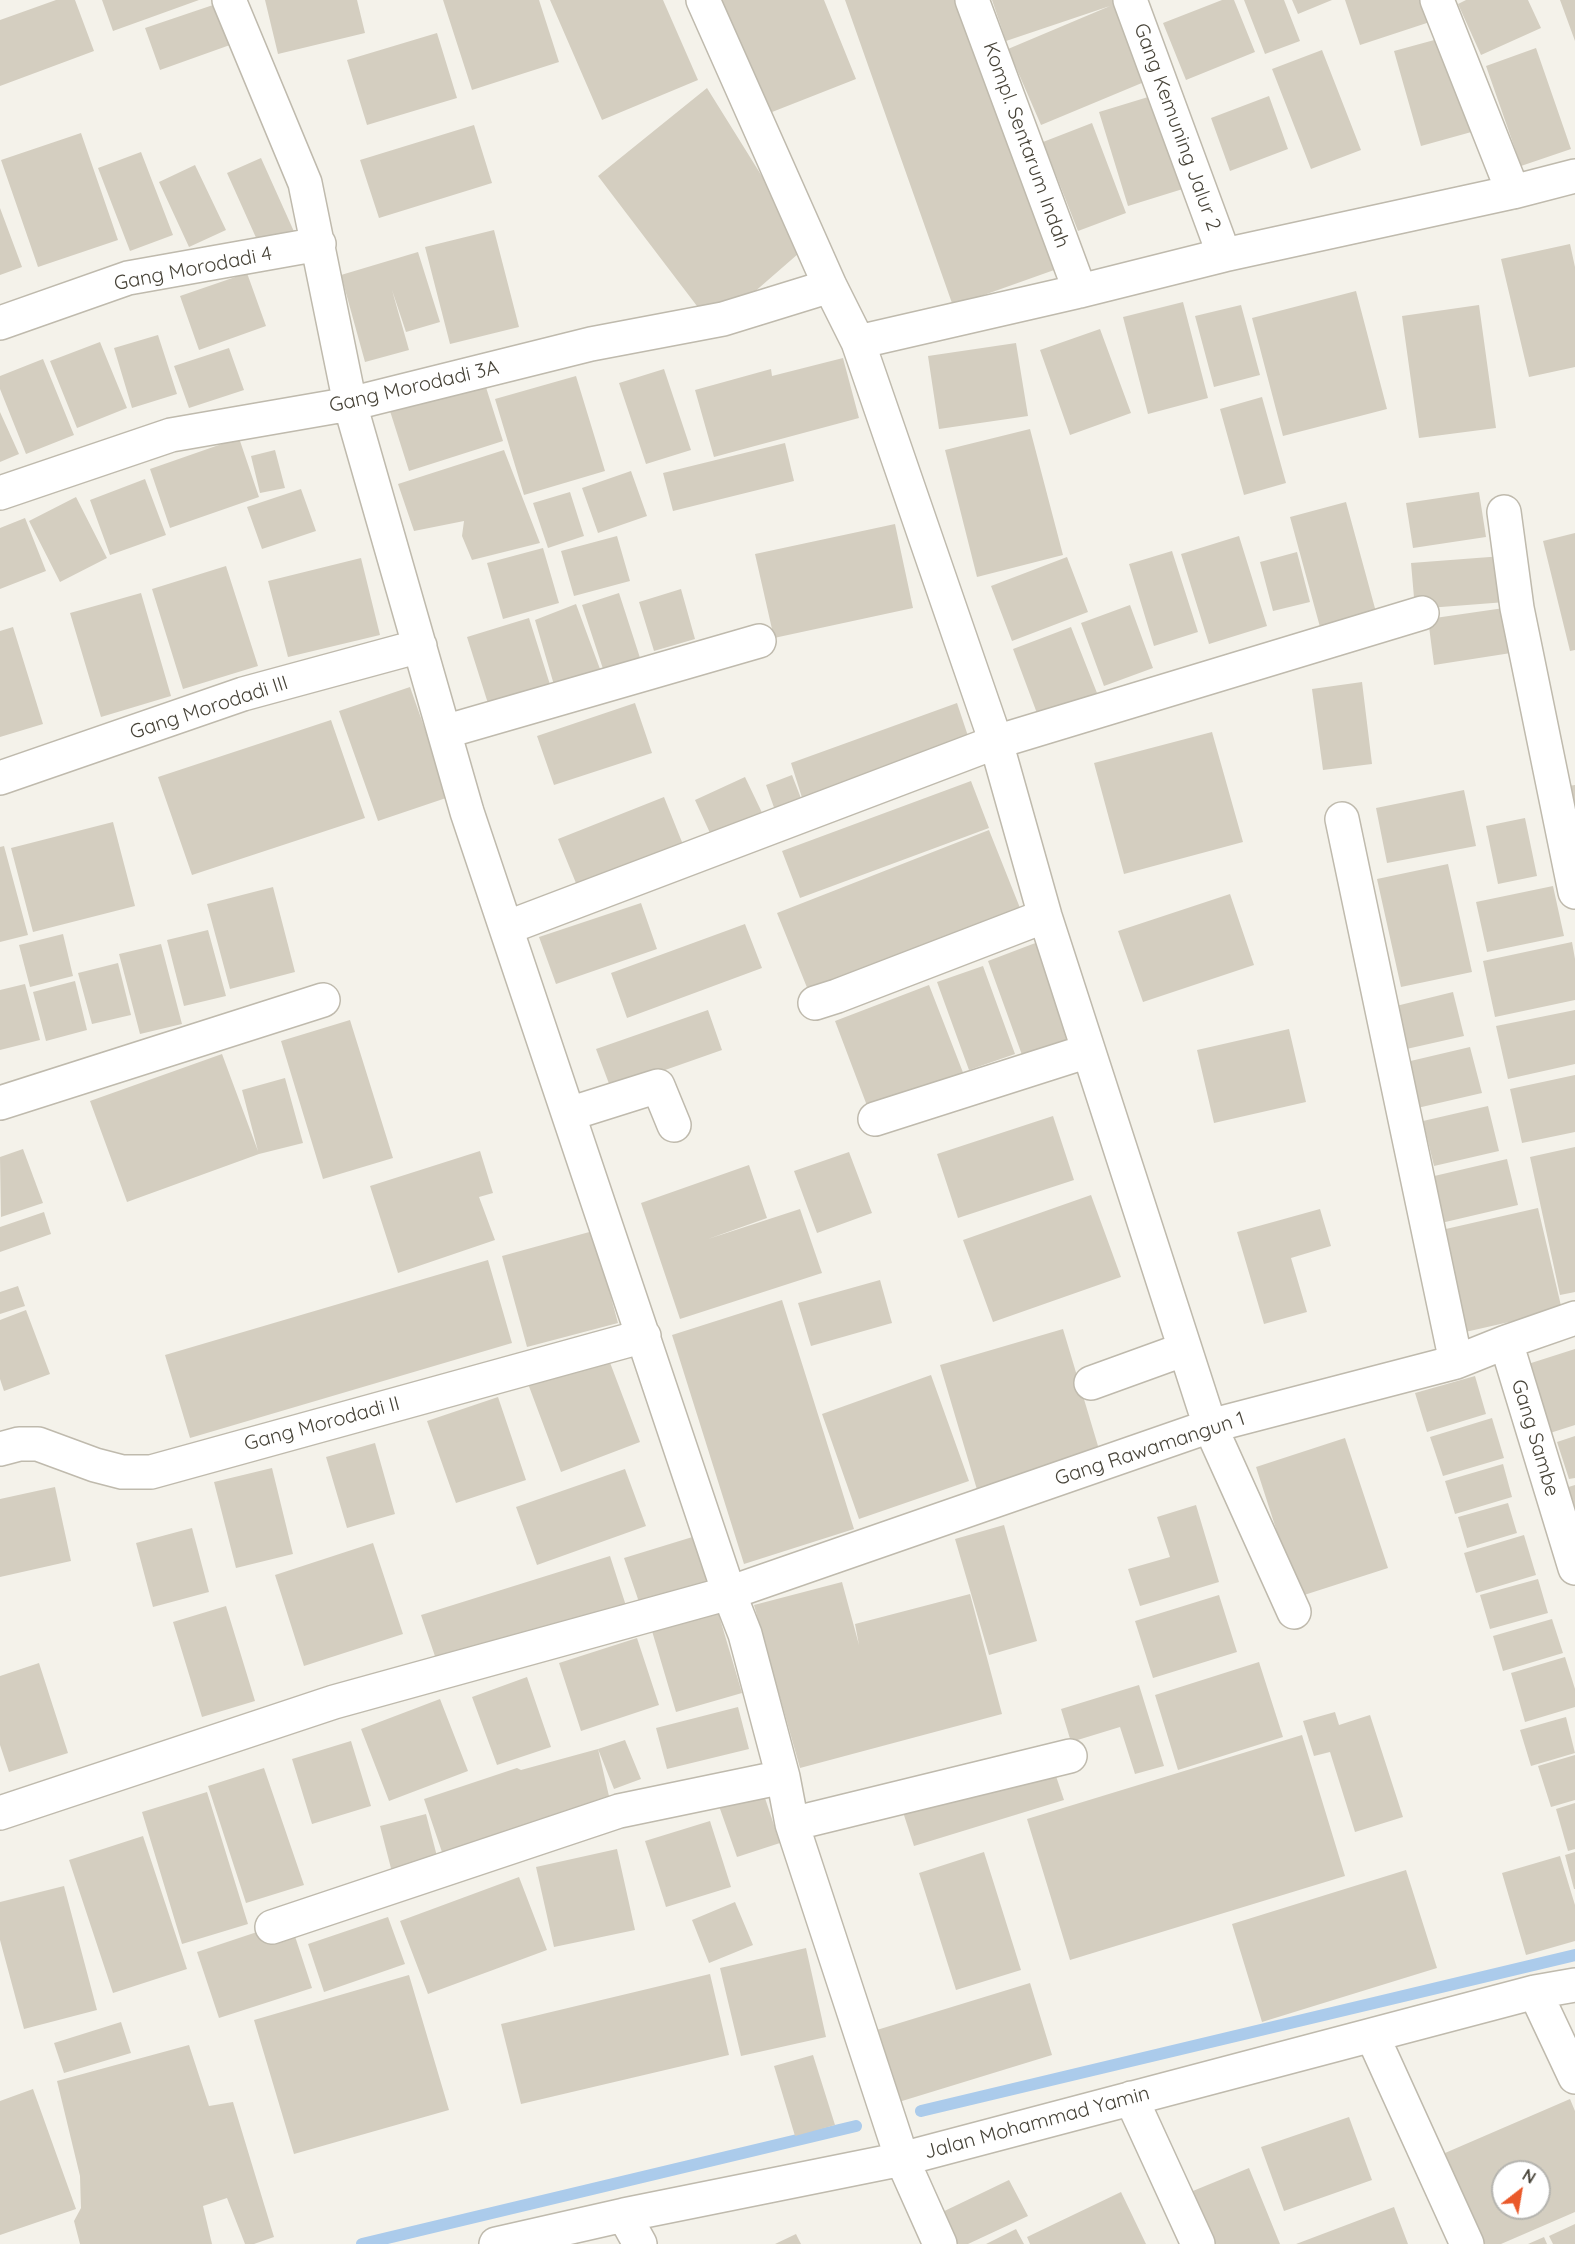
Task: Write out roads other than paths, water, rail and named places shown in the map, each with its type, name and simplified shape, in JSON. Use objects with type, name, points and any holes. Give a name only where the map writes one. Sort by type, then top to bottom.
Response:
[{"type":"street","points":[[229,0],[305,183],[350,404],[467,812],[729,1593],[745,1634],[783,1777],[792,1824],[902,2159],[940,2244]]},
{"type":"street","points":[[703,0],[830,286],[858,342],[996,742],[1045,916],[1210,1426],[1294,1612]]},
{"type":"street","name":"Kompl. Sentarum Indah","points":[[972,0],[1080,291]]},
{"type":"street","name":"Gang Kemuning Jalur 2","points":[[1130,0],[1224,255]]},
{"type":"street","points":[[1437,0],[1513,192]]},
{"type":"street","points":[[858,342],[1224,255],[1513,192],[1575,176]]},
{"type":"street","name":"Gang Morodadi 4","points":[[0,323],[128,278],[319,244]]},
{"type":"street","name":"Gang Morodadi 3A","points":[[0,493],[171,435],[350,404],[591,344],[723,319],[830,286]]},
{"type":"street","points":[[1504,512],[1517,608],[1575,892]]},
{"type":"street","points":[[506,928],[996,742],[1422,613]]},
{"type":"street","points":[[444,732],[759,641]]},
{"type":"street","name":"Gang Morodadi III","points":[[0,777],[243,694],[420,646]]},
{"type":"street","points":[[1342,819],[1456,1362]]},
{"type":"street","points":[[815,1003],[1045,916]]},
{"type":"street","points":[[0,1103],[323,1000]]},
{"type":"street","points":[[875,1119],[1088,1051]]},
{"type":"street","points":[[569,1114],[658,1086],[674,1125]]},
{"type":"street","name":"Gang Rawamangun 1","points":[[0,1813],[334,1702],[729,1593],[1210,1426],[1456,1362],[1575,1318]]},
{"type":"street","name":"Gang Morodadi II","points":[[0,1449],[19,1444],[38,1444],[122,1472],[151,1472],[644,1336]]},
{"type":"street","name":"Gang Sambe","points":[[1506,1342],[1575,1568]]},
{"type":"street","points":[[1091,1383],[1185,1349]]},
{"type":"street","points":[[792,1824],[1070,1756]]},
{"type":"street","points":[[272,1927],[620,1811],[783,1777]]},
{"type":"street","name":"Jalan Mohammad Yamin","points":[[496,2244],[624,2215],[902,2159],[1535,1992],[1575,1985]]},
{"type":"street","points":[[1535,1992],[1575,2077]]},
{"type":"street","points":[[1372,2035],[1467,2244]]},
{"type":"street","points":[[1131,2098],[1198,2244]]},
{"type":"street","points":[[624,2215],[640,2244]]},
{"type":"waterway","points":[[921,2111],[1575,1955]]},
{"type":"waterway","points":[[362,2244],[856,2126]]}]
